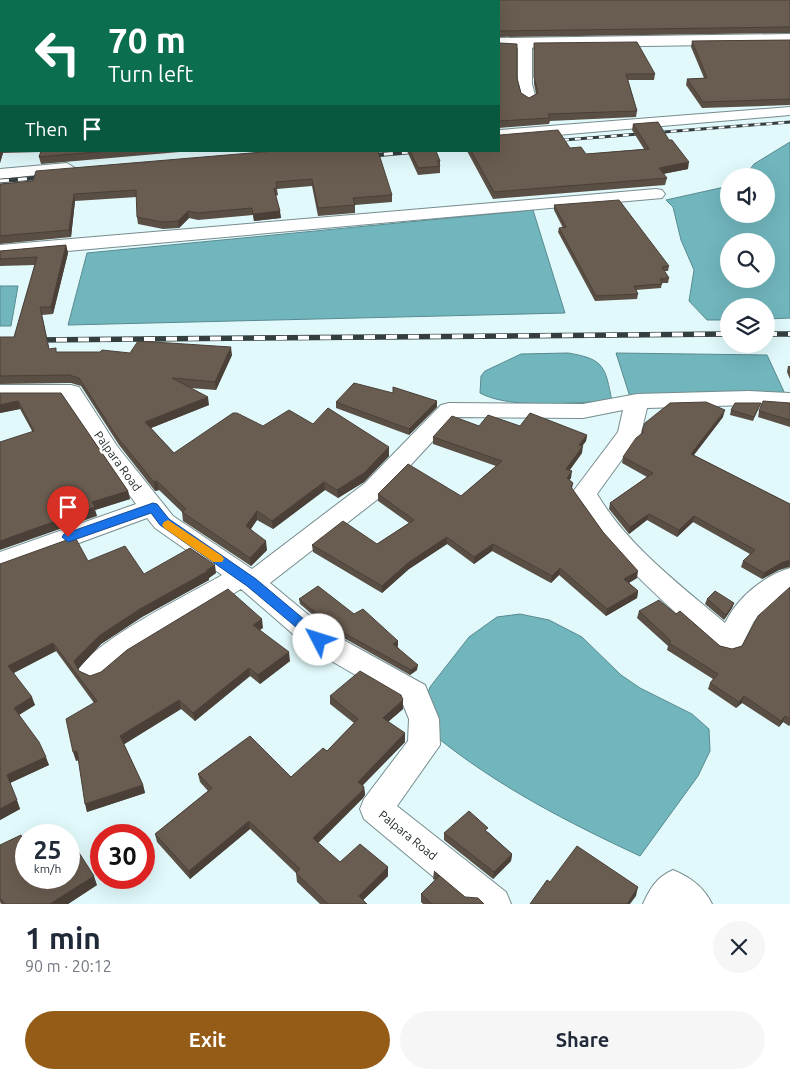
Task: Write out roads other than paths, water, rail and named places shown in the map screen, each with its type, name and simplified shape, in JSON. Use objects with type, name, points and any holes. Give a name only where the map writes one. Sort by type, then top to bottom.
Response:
[{"type":"main road","points":[[500,44],[790,39]]},
{"type":"street","points":[[525,43],[525,84],[529,99]]},
{"type":"street","points":[[500,135],[790,111]]},
{"type":"street","points":[[0,174],[80,168]]},
{"type":"street","points":[[0,252],[656,194]]},
{"type":"street","name":"Palpara Road","points":[[0,392],[71,392],[109,451],[164,522],[247,579],[319,640],[414,694],[424,719],[424,745],[376,809],[493,904]]},
{"type":"street","points":[[93,671],[118,648],[247,579],[374,489],[449,410],[583,411],[637,401],[749,398],[790,400]]},
{"type":"street","points":[[637,401],[629,433],[584,493],[592,509],[604,525],[648,571],[729,643],[743,614],[780,582],[790,578]]},
{"type":"street","points":[[0,562],[153,507]]},
{"type":"street","points":[[661,904],[673,887],[694,904]]},
{"type":"water","points":[[790,142],[790,318],[775,319],[775,298],[720,298],[720,320],[707,320],[689,301],[694,270],[681,240],[673,207],[666,200],[720,188],[720,223],[775,223],[775,168],[751,168],[754,164]]},
{"type":"water","points":[[533,210],[565,313],[68,325],[87,253]]},
{"type":"water","points":[[0,286],[18,286],[11,326],[0,326]]},
{"type":"water","points":[[568,353],[590,358],[601,367],[605,372],[612,401],[544,404],[509,402],[480,393],[481,376],[485,371],[521,354]]},
{"type":"water","points":[[616,353],[767,355],[786,396],[631,400]]},
{"type":"water","points":[[520,614],[549,620],[582,637],[621,675],[640,688],[692,714],[709,729],[710,751],[698,776],[640,856],[533,802],[482,771],[434,735],[427,696],[430,687],[469,637],[497,617]]},
{"type":"railway","points":[[551,141],[790,122]]},
{"type":"railway","points":[[366,156],[409,152]]},
{"type":"railway","points":[[0,181],[47,177]]},
{"type":"railway","points":[[34,340],[720,334]]},
{"type":"railway","points":[[775,334],[790,334]]}]
